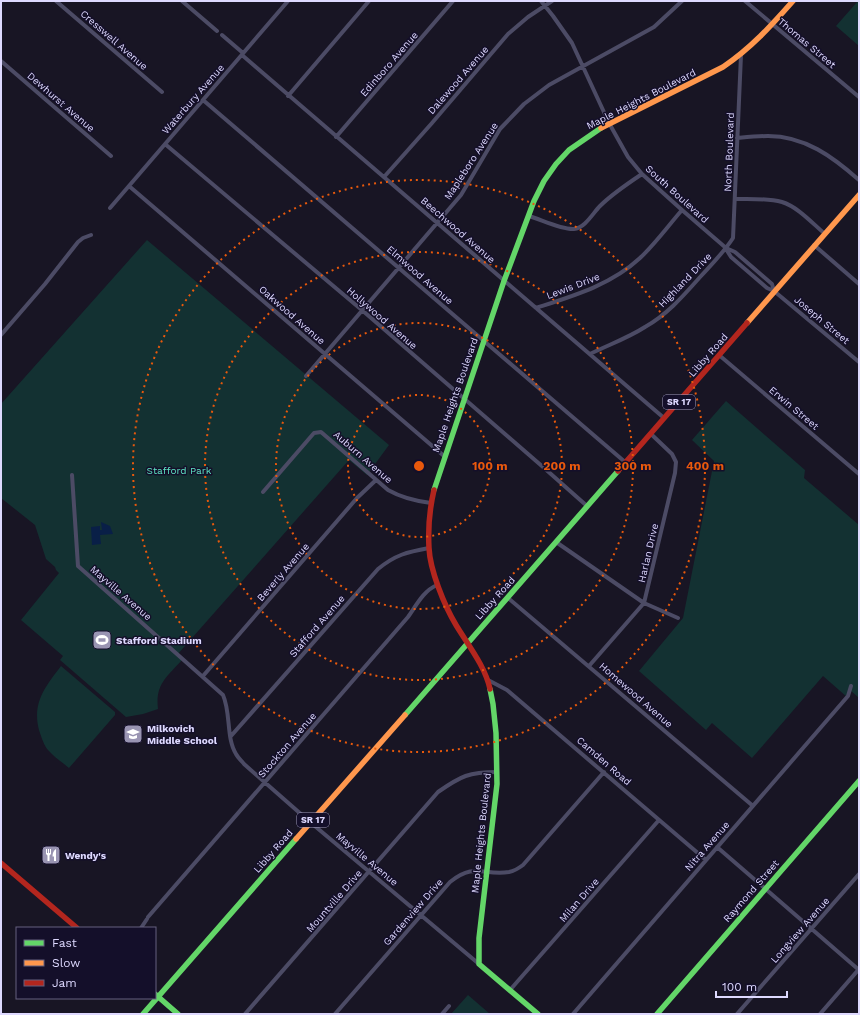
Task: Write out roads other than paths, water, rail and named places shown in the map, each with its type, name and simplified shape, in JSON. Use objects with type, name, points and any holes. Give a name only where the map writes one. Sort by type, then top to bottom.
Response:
[{"type":"street","name":"Cresswell Avenue","points":[[56,1],[162,92]]},
{"type":"street","points":[[182,1],[217,31]]},
{"type":"street","name":"Waterbury Avenue","points":[[110,208],[288,1]]},
{"type":"street","points":[[288,96],[370,1]]},
{"type":"street","name":"Edinboro Avenue","points":[[336,137],[453,1]]},
{"type":"street","name":"South Boulevard","points":[[541,1],[572,43],[609,123],[628,157],[642,174],[682,210],[726,248],[736,252],[772,284],[774,291]]},
{"type":"street","name":"Dalewood Avenue","points":[[384,177],[508,34],[528,17],[552,1]]},
{"type":"street","name":"Mapleboro Avenue","points":[[306,376],[461,195],[500,130],[510,118],[536,94],[549,85],[654,26],[682,1]]},
{"type":"street","name":"Thomas Street","points":[[745,1],[859,97]]},
{"type":"street","name":"Maple Heights Boulevard","points":[[479,964],[479,938],[497,772],[496,733],[493,704],[488,680],[467,642],[455,624],[437,585],[429,548],[430,503],[444,456],[504,280],[534,201],[544,181],[556,164],[569,150],[609,123],[723,67],[741,55],[773,24],[793,1]]},
{"type":"street","name":"Beechwood Avenue","points":[[222,35],[288,96],[664,418]]},
{"type":"street","name":"North Boulevard","points":[[726,248],[733,238],[741,55]]},
{"type":"street","name":"Dewhurst Avenue","points":[[1,61],[111,156]]},
{"type":"street","name":"Elmwood Avenue","points":[[203,100],[625,462]]},
{"type":"street","points":[[737,138],[770,136],[790,139],[809,145],[824,152],[859,180]]},
{"type":"street","name":"Hollywood Avenue","points":[[165,144],[363,311],[587,506]]},
{"type":"street","points":[[529,216],[567,228],[576,229],[584,224],[600,206],[619,190],[642,174]]},
{"type":"street","name":"Oakwood Avenue","points":[[129,186],[444,456]]},
{"type":"street","name":"Libby Road","points":[[157,995],[467,642],[508,598],[859,195]]},
{"type":"street","points":[[735,199],[768,199],[783,202],[802,214],[824,234]]},
{"type":"street","name":"Lewis Drive","points":[[536,308],[583,293],[614,277],[640,258],[682,210]]},
{"type":"street","points":[[1,335],[45,284],[78,242],[91,235]]},
{"type":"street","points":[[814,245],[859,284]]},
{"type":"street","name":"Highland Drive","points":[[590,354],[644,328],[659,318],[673,307],[726,248]]},
{"type":"street","name":"Joseph Street","points":[[774,291],[859,362]]},
{"type":"street","name":"Erwin Street","points":[[719,355],[859,474]]},
{"type":"street","name":"Auburn Avenue","points":[[263,492],[314,433],[321,432],[388,490],[412,500],[430,503]]},
{"type":"street","name":"Harlan Drive","points":[[590,666],[644,603],[675,473],[676,462],[672,454],[651,434]]},
{"type":"street","name":"Mayville Avenue","points":[[72,475],[78,566],[218,690],[225,699],[231,736],[236,754],[244,764],[310,822],[479,964]]},
{"type":"street","name":"Beverly Avenue","points":[[203,676],[357,498],[376,480]]},
{"type":"street","points":[[556,542],[644,603],[678,618]]},
{"type":"street","name":"Stafford Avenue","points":[[231,736],[378,569],[394,557],[429,548]]},
{"type":"street","name":"Stockton Avenue","points":[[142,927],[147,918],[408,617],[426,592],[437,585]]},
{"type":"street","name":"Homewood Avenue","points":[[508,598],[590,666],[752,806]]},
{"type":"street","name":"Camden Road","points":[[488,680],[507,690],[706,860]]},
{"type":"street","name":"Nitra Avenue","points":[[573,1014],[848,696],[852,686]]},
{"type":"street","name":"Mountville Drive","points":[[246,1014],[438,792],[455,780],[466,775],[479,772],[497,772]]},
{"type":"street","name":"Gardenview Drive","points":[[334,1014],[450,882],[459,874],[469,870],[511,872],[523,866],[604,772]]},
{"type":"street","name":"Raymond Street","points":[[657,1014],[859,780]]},
{"type":"street","name":"Milan Drive","points":[[510,990],[659,820]]},
{"type":"street","points":[[717,846],[859,969],[820,1014]]},
{"type":"street","points":[[1,864],[76,927]]},
{"type":"street","name":"Longview Avenue","points":[[737,1014],[859,874]]},
{"type":"street","points":[[479,964],[538,1014]]},
{"type":"street","points":[[157,995],[178,1014]]},
{"type":"street","name":"Libby Road","points":[[143,1014],[154,999]]},
{"type":"street","points":[[442,1014],[449,1006]]},
{"type":"water","points":[[101,522],[110,526],[113,534],[100,535],[101,544],[92,545],[91,527],[100,526],[100,530],[102,530]]},
{"type":"place","name":"Stafford Stadium","points":[[102,640]]},
{"type":"place","name":"Milkovich Middle School","points":[[133,734]]},
{"type":"place","name":"Wendy's","points":[[51,855]]},
{"type":"park label","name":"Stafford Park","points":[[179,470]]}]
